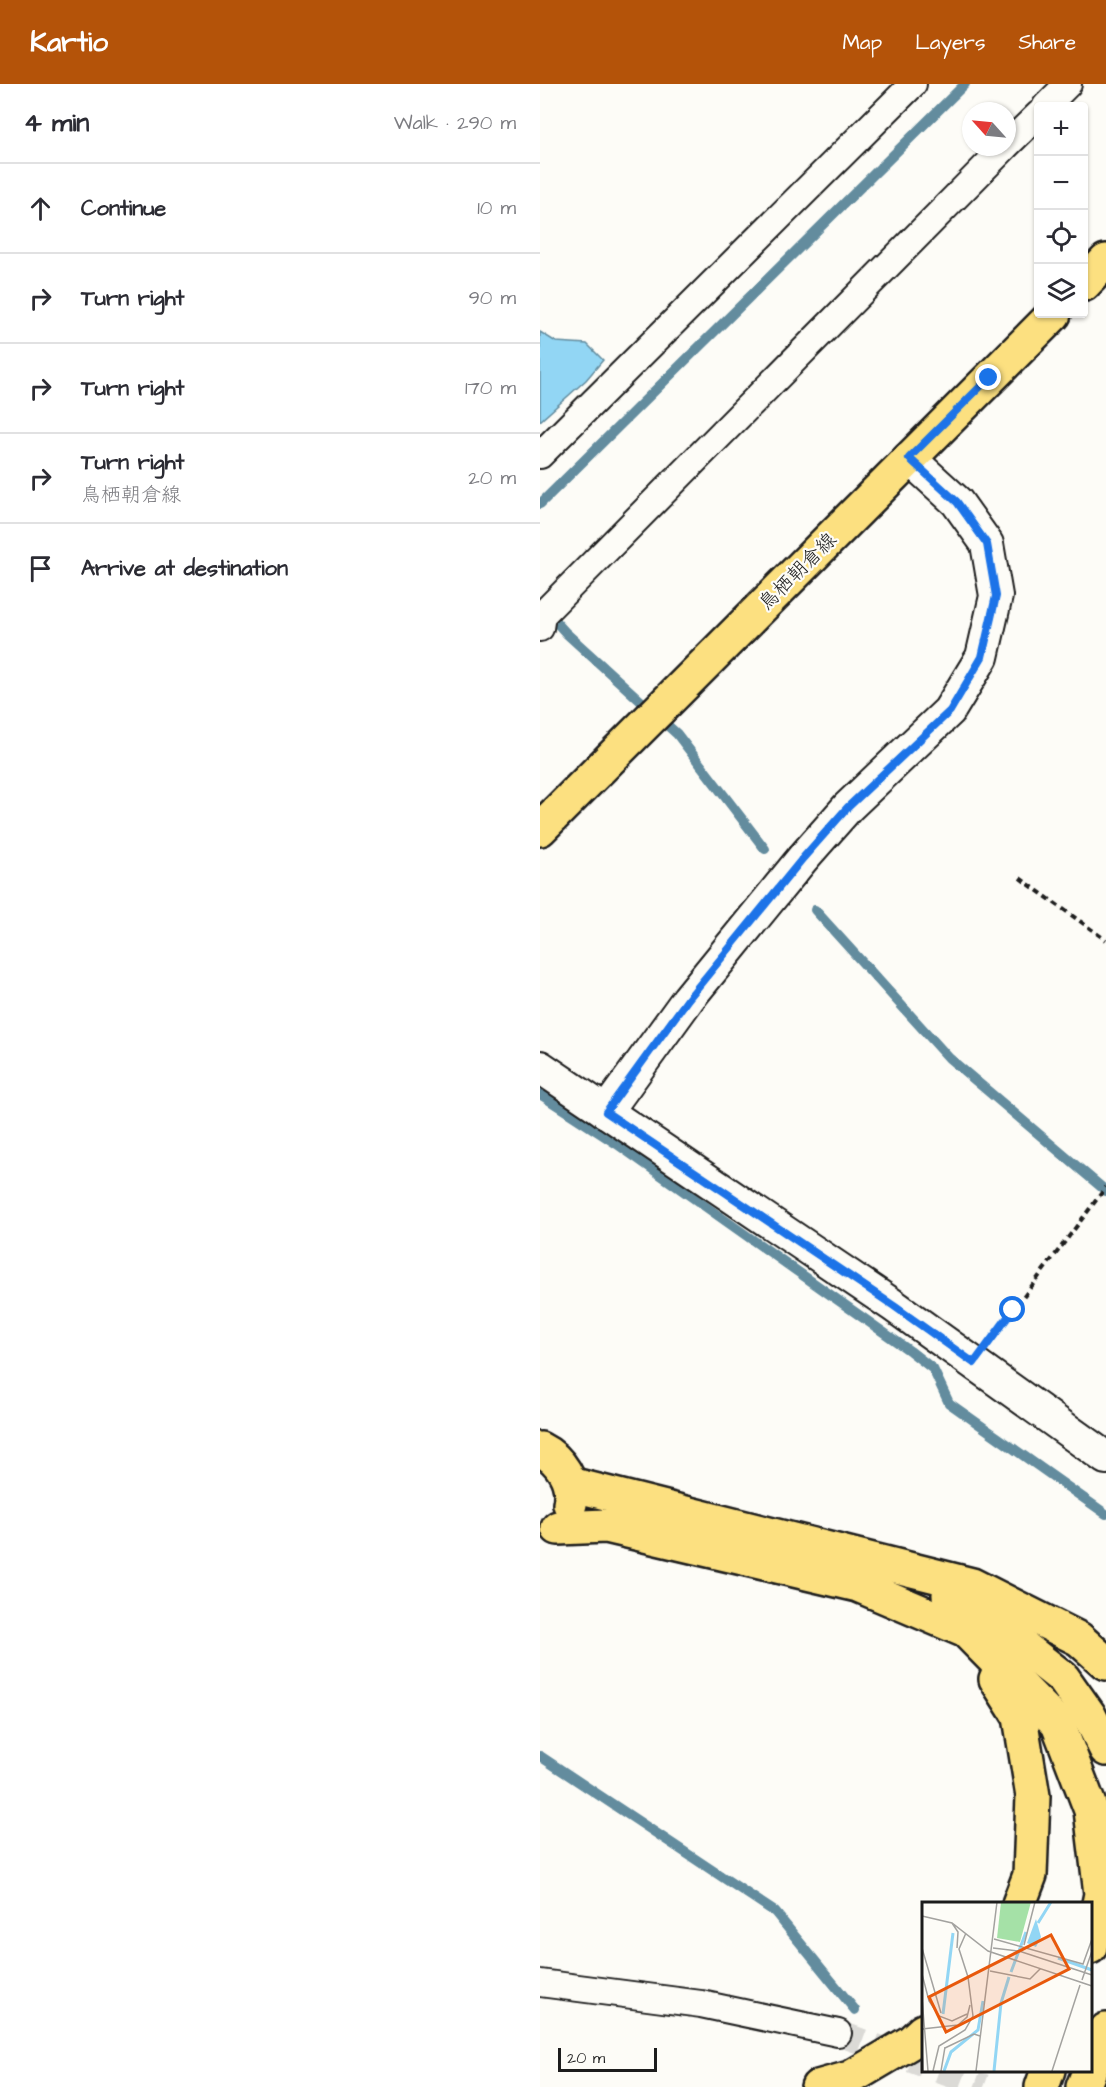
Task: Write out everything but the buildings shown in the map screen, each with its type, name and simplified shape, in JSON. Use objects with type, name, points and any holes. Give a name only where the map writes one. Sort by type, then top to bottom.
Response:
[{"type":"main road","points":[[1088,279],[1106,261]]},
{"type":"main road","name":"鳥栖朝倉線","points":[[540,829],[1050,318]]},
{"type":"main road","points":[[540,1449],[551,1455],[562,1467],[570,1484],[571,1499],[567,1513],[549,1535]]},
{"type":"main road","points":[[570,1484],[972,1585],[1079,1640],[1106,1663]]},
{"type":"main road","points":[[549,1535],[606,1526],[858,1585],[966,1631],[1058,1724],[1091,1810],[1101,1894],[1091,1938]]},
{"type":"main road","points":[[877,1560],[971,1606],[1063,1678],[1089,1715],[1106,1749]]},
{"type":"main road","points":[[966,1631],[1020,1716],[1033,1796],[1030,1875],[1020,1902]]},
{"type":"main road","points":[[1091,2067],[1106,2030]]},
{"type":"main road","points":[[818,2087],[850,2078],[911,2042],[922,2032]]},
{"type":"main road","points":[[1042,2087],[1047,2072]]},
{"type":"main road","points":[[1083,2087],[1089,2072]]},
{"type":"street","points":[[540,455],[912,84]]},
{"type":"street","points":[[1050,102],[1068,84]]},
{"type":"street","points":[[1016,136],[1034,118]]},
{"type":"street","points":[[540,628],[542,615],[996,156]]},
{"type":"street","points":[[606,1112],[688,999],[795,867],[848,807],[950,711],[982,657],[996,596],[987,544],[957,502],[909,458]]},
{"type":"street","points":[[540,1067],[894,1306],[1106,1458]]},
{"type":"street","points":[[540,1983],[701,2004],[838,2033]]},
{"type":"path","points":[[1020,879],[1106,940]]},
{"type":"path","points":[[974,1363],[1106,1187]]},
{"type":"water","points":[[540,332],[556,342],[587,344],[603,360],[586,380],[540,421]]},
{"type":"waterway","points":[[540,504],[965,84]]},
{"type":"waterway","points":[[546,611],[566,633],[677,734],[765,849]]},
{"type":"waterway","points":[[815,910],[949,1058],[1106,1191]]},
{"type":"waterway","points":[[540,1094],[617,1144],[910,1351],[933,1369],[949,1403],[1106,1514]]},
{"type":"waterway","points":[[540,1756],[775,1912],[855,2010]]},
{"type":"tunnel","points":[[838,2033],[922,2064]]},
{"type":"tunnel","points":[[944,2072],[984,2087]]},
{"type":"route","points":[[989,378],[909,458],[957,502],[987,544],[996,596],[982,657],[950,711],[848,807],[803,858],[688,999],[606,1112],[894,1306],[974,1363],[1013,1310]]}]
